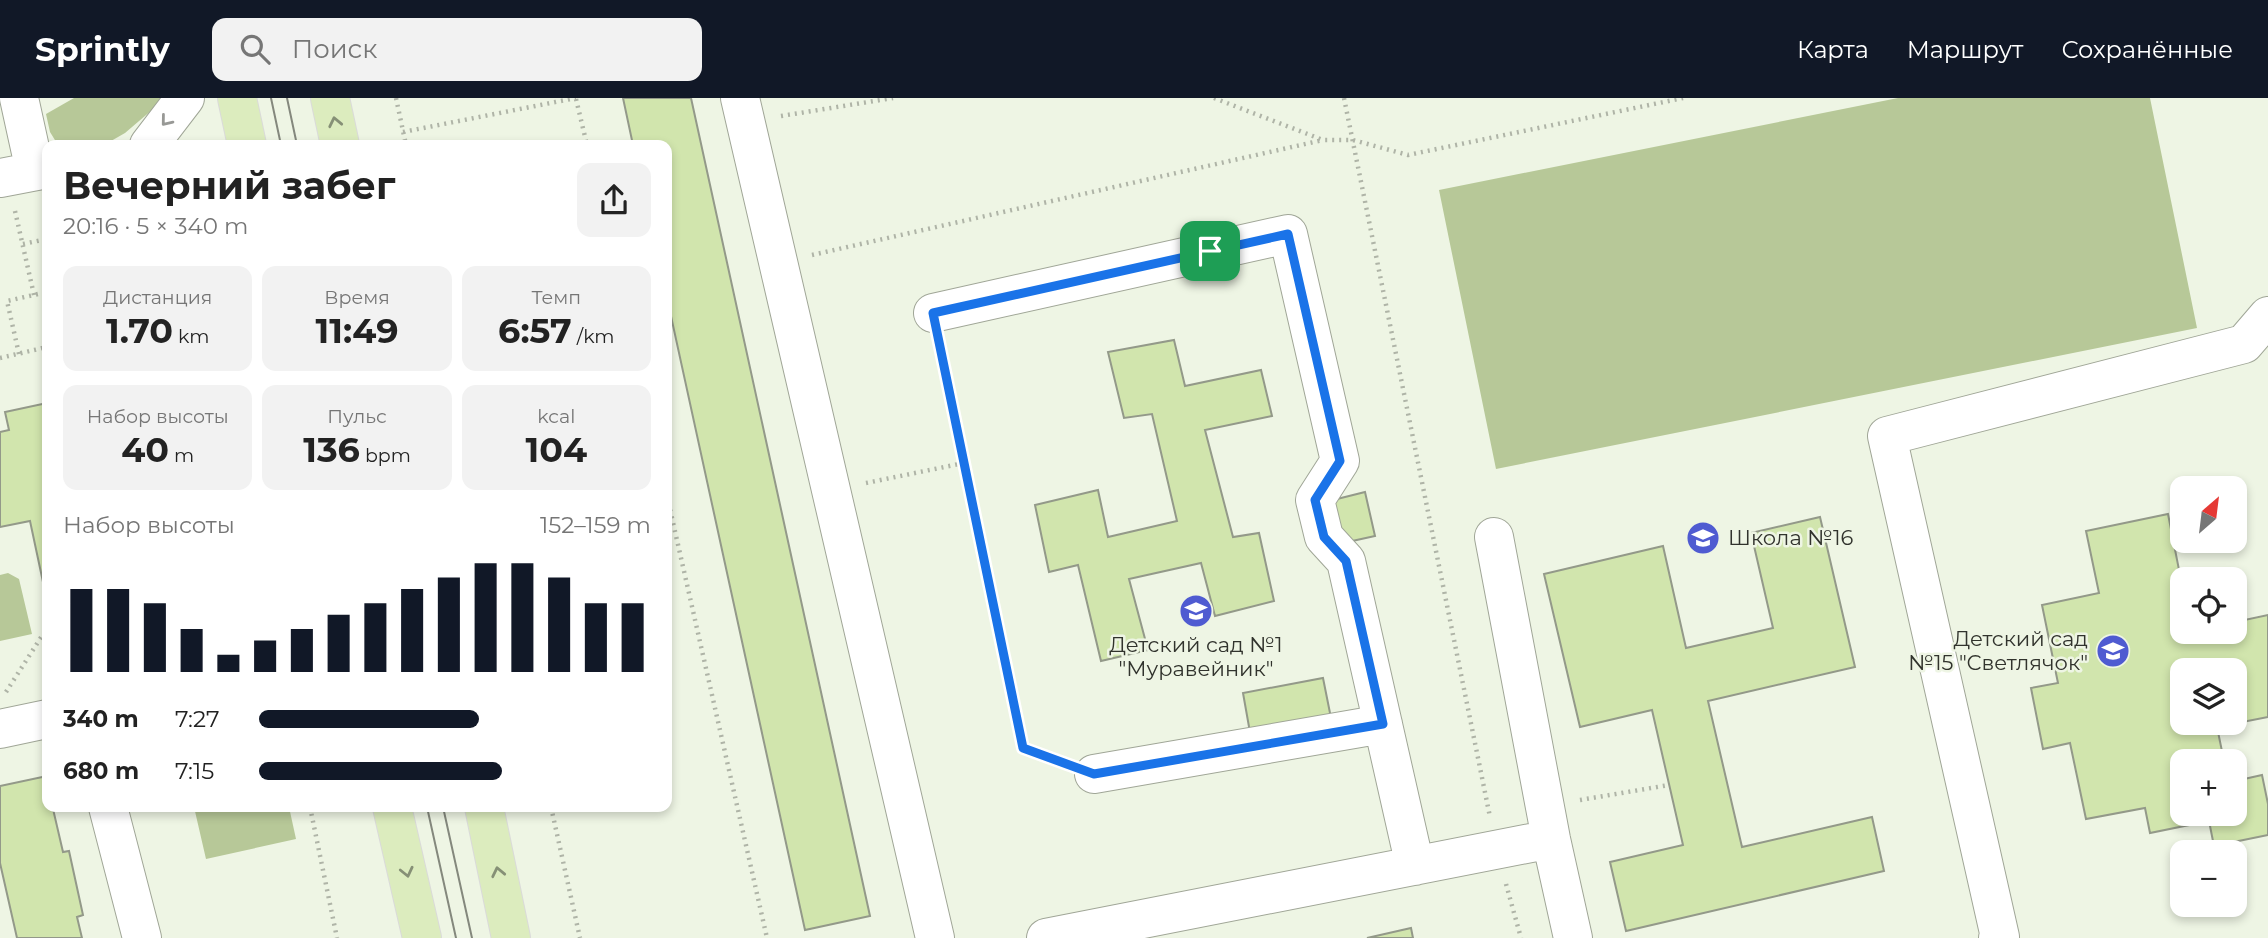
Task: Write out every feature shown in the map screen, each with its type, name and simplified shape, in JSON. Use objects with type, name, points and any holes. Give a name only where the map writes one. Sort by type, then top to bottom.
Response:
[{"type":"main road","points":[[237,98],[246,140]]},
{"type":"main road","points":[[330,98],[339,140]]},
{"type":"main road","points":[[393,812],[422,938]]},
{"type":"main road","points":[[485,812],[511,938]]},
{"type":"lane","points":[[19,98],[22,174]]},
{"type":"lane","points":[[153,140],[185,98]]},
{"type":"lane","points":[[743,110],[935,938]]},
{"type":"lane","points":[[933,313],[1288,234],[1340,461],[1315,500],[1324,537],[1346,561],[1415,866]]},
{"type":"lane","points":[[1998,938],[2000,937],[1886,436],[2244,344],[2268,316]]},
{"type":"lane","points":[[1494,537],[1548,823],[1573,938]]},
{"type":"lane","points":[[0,729],[42,720]]},
{"type":"lane","points":[[1094,774],[1383,724]]},
{"type":"lane","points":[[109,812],[142,938]]},
{"type":"lane","points":[[1046,938],[1129,930],[1496,850],[1548,823]]},
{"type":"path","points":[[396,98],[405,140]]},
{"type":"path","points":[[403,132],[576,98],[586,140]]},
{"type":"path","points":[[743,110],[893,98]]},
{"type":"path","points":[[1214,98],[1323,140]]},
{"type":"path","points":[[1344,98],[1496,850],[1521,938]]},
{"type":"path","points":[[778,263],[1323,140],[1353,139],[1408,155],[1683,98]]},
{"type":"path","points":[[22,174],[23,244],[34,296]]},
{"type":"path","points":[[23,244],[42,240]]},
{"type":"path","points":[[19,354],[7,301],[42,294]]},
{"type":"path","points":[[933,313],[1023,748],[1094,774]]},
{"type":"path","points":[[0,358],[42,348]]},
{"type":"path","points":[[831,491],[965,463]]},
{"type":"path","points":[[672,518],[768,938]]},
{"type":"path","points":[[0,701],[42,636]]},
{"type":"path","points":[[1548,823],[1669,786]]},
{"type":"path","points":[[311,812],[337,938]]},
{"type":"path","points":[[552,812],[580,938]]},
{"type":"green space","points":[[74,98],[166,98],[113,140],[55,140],[46,114]]},
{"type":"green space","points":[[1898,98],[2150,98],[2197,328],[1496,469],[1439,190]]},
{"type":"green space","points":[[8,573],[19,579],[32,634],[0,641],[0,575]]},
{"type":"green space","points":[[195,812],[290,812],[296,839],[206,859]]},
{"type":"building","points":[[623,98],[691,98],[870,916],[805,930],[672,321],[672,140],[632,140]]},
{"type":"building","points":[[1174,340],[1185,386],[1261,370],[1272,416],[1205,430],[1233,537],[1259,533],[1274,601],[1215,616],[1201,563],[1129,579],[1148,650],[1101,661],[1078,565],[1049,572],[1035,505],[1098,490],[1108,537],[1177,521],[1152,414],[1124,418],[1108,352]]},
{"type":"building","points":[[42,404],[42,577],[30,521],[0,527],[0,432],[9,430],[5,412]]},
{"type":"building","points":[[1365,492],[1375,536],[1343,543],[1333,500]]},
{"type":"building","points":[[2168,514],[2170,553],[2176,553],[2178,567],[2170,567],[2170,644],[2247,644],[2247,619],[2268,615],[2268,717],[2247,721],[2247,658],[2170,658],[2170,735],[2219,735],[2222,749],[2170,749],[2170,826],[2184,826],[2150,833],[2145,808],[2086,819],[2070,743],[2043,749],[2031,688],[2058,683],[2042,605],[2099,593],[2086,531]]},
{"type":"building","points":[[1820,517],[1855,667],[1708,701],[1742,847],[1872,817],[1884,871],[1626,931],[1610,862],[1683,845],[1652,710],[1580,727],[1544,574],[1663,546],[1686,648],[1773,628],[1751,533]]},
{"type":"building","points":[[1323,678],[1332,723],[1251,738],[1243,693]]},
{"type":"building","points":[[2262,775],[2268,804],[2268,835],[2243,840],[2213,840],[2210,826],[2247,826],[2247,778]]},
{"type":"building","points":[[42,777],[42,812],[54,812],[63,852],[69,851],[83,915],[77,917],[82,938],[17,938],[0,863],[0,786]]},
{"type":"building","points":[[1411,928],[1413,938],[1367,938]]},
{"type":"tram line","points":[[271,98],[280,140]]},
{"type":"tram line","points":[[287,98],[296,140]]},
{"type":"tram line","points":[[428,812],[456,938]]},
{"type":"tram line","points":[[444,812],[472,938]]},
{"type":"place","name":"Школа №16","points":[[1703,538]]},
{"type":"place","name":"Детский сад №1 \"Муравейник\"","points":[[1196,611]]},
{"type":"place","name":"Детский сад №15 \"Светлячок\"","points":[[2113,651]]},
{"type":"route","points":[[1288,234],[1340,461],[1315,500],[1324,537],[1346,561],[1383,724],[1094,774],[1023,748],[933,313],[1210,251],[1288,234]]}]
